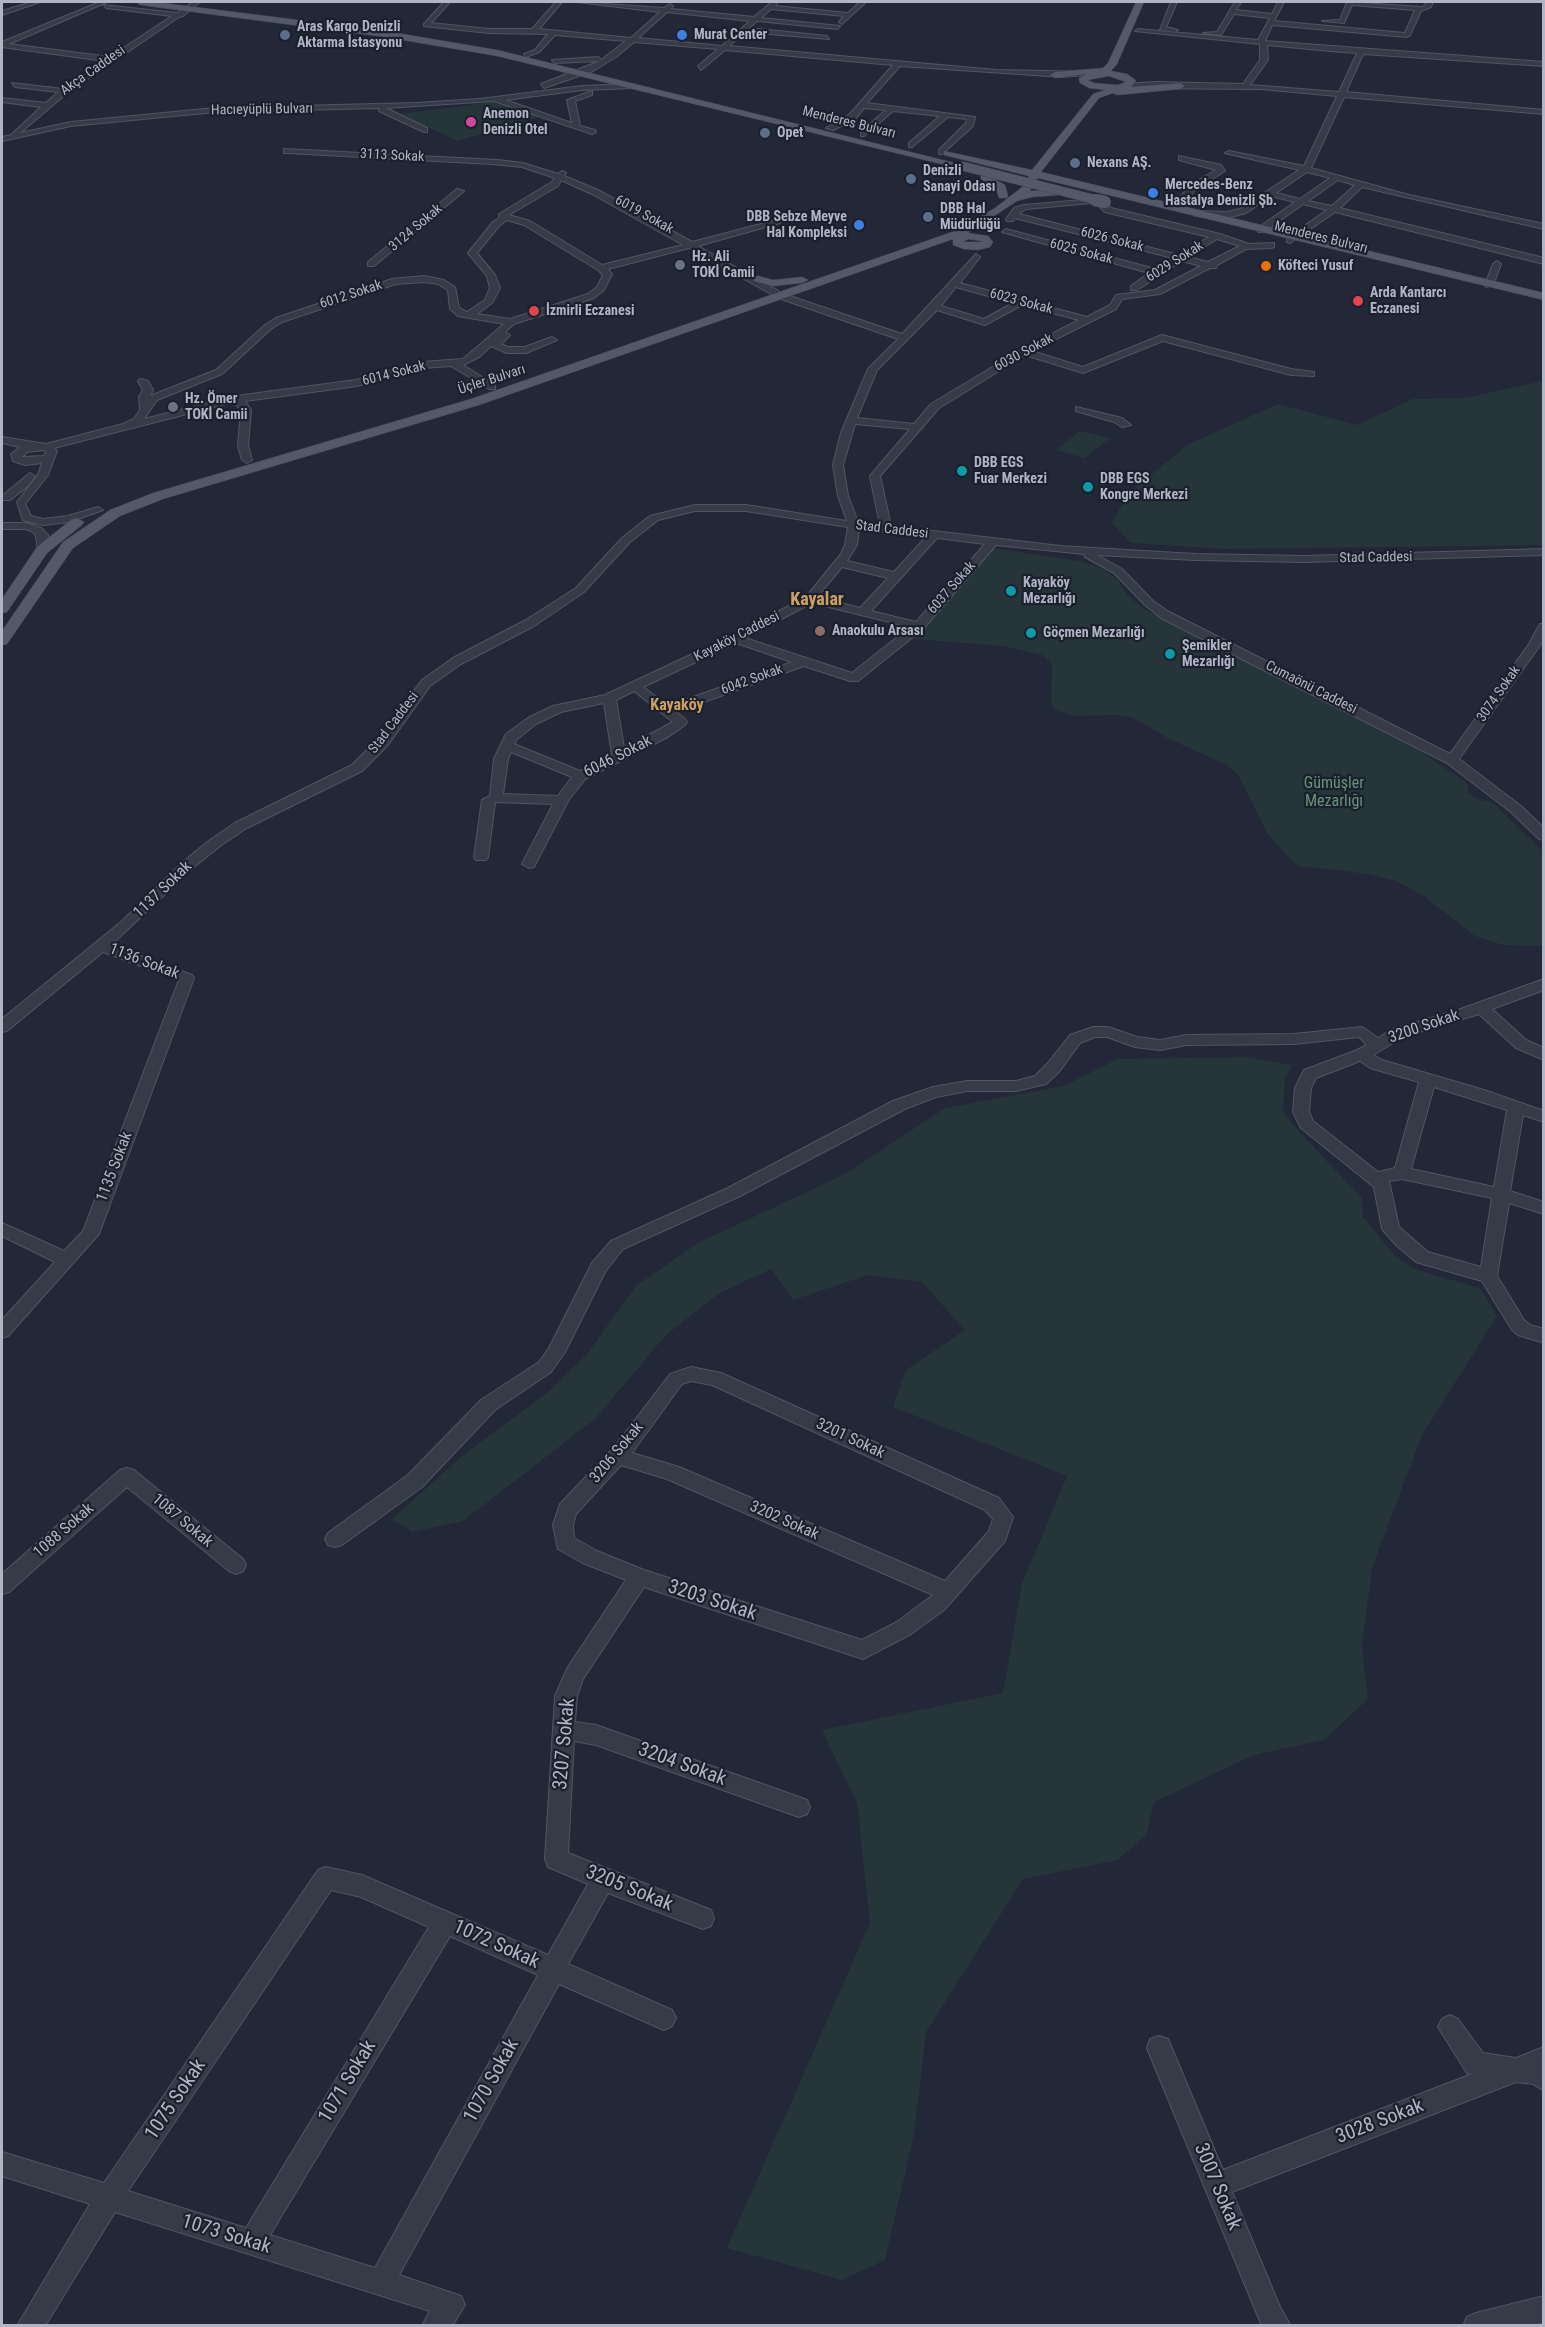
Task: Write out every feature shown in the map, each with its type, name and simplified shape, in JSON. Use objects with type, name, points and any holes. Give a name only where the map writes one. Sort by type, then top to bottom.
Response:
[{"type":"main road","name":"Menderes Bulvarı","points":[[140,2],[170,4],[192,9],[447,43],[556,64]]},
{"type":"main road","points":[[149,2],[192,9],[296,19]]},
{"type":"main road","points":[[1090,79],[1112,64],[1140,2]]},
{"type":"main road","points":[[1023,186],[1034,164],[1057,129],[1087,100],[1099,94],[1124,74],[1149,2]]},
{"type":"main road","points":[[170,4],[192,9]]},
{"type":"main road","name":"Menderes Bulvarı","points":[[192,9],[296,19],[453,40],[526,55],[634,86],[818,131],[970,163]]},
{"type":"main road","points":[[1052,76],[1089,72],[1112,64]]},
{"type":"main road","name":"Menderes Bulvarı","points":[[584,72],[610,74],[832,127],[1102,201],[1544,307]]},
{"type":"main road","points":[[1090,79],[1124,74],[1177,85]]},
{"type":"main road","points":[[1090,79],[1124,74]]},
{"type":"main road","points":[[1052,76],[1076,84],[1085,91],[1087,100]]},
{"type":"main road","points":[[1087,100],[1090,79]]},
{"type":"main road","points":[[1087,100],[1124,90],[1177,85]]},
{"type":"main road","points":[[832,127],[942,152],[970,163],[1008,168],[1034,164]]},
{"type":"main road","points":[[818,131],[861,145],[985,177],[1102,201],[1242,243],[1271,245],[1293,243]]},
{"type":"main road","points":[[970,163],[1034,164],[1079,184],[1256,228],[1293,243]]},
{"type":"main road","points":[[985,177],[1001,179],[1013,176],[1015,174],[1008,168]]},
{"type":"main road","points":[[985,177],[1001,187],[1003,196]]},
{"type":"main road","points":[[1060,194],[1061,188],[1079,184]]},
{"type":"main road","name":"Üçler Bulvarı","points":[[2,609],[42,550],[65,530],[98,510],[134,494],[492,387],[736,304],[780,293],[817,277],[953,228],[1023,186]]},
{"type":"main road","name":"Üçler Bulvarı","points":[[2,641],[68,545],[101,521],[122,510],[172,491],[475,402],[780,293],[926,246],[979,236],[1017,199],[1023,186]]},
{"type":"main road","points":[[1017,199],[1035,194],[1060,194]]},
{"type":"main road","name":"Menderes Bulvarı","points":[[1102,201],[1375,259],[1544,299]]},
{"type":"main road","points":[[963,246],[979,236],[998,231]]},
{"type":"main road","points":[[976,257],[979,236]]},
{"type":"main road","points":[[926,246],[963,246],[975,253],[976,257]]},
{"type":"main road","points":[[1328,256],[1344,262]]},
{"type":"main road","points":[[1375,259],[1544,299]]},
{"type":"main road","points":[[753,279],[778,283],[817,277]]},
{"type":"main road","points":[[736,304],[755,292],[757,287],[753,279]]},
{"type":"street","points":[[2,13],[37,2]]},
{"type":"street","points":[[447,2],[426,25],[467,30],[534,31],[1090,79]]},
{"type":"street","points":[[534,31],[559,2]]},
{"type":"street","points":[[580,2],[838,27]]},
{"type":"street","points":[[524,94],[554,81],[584,72],[614,56],[675,2]]},
{"type":"street","points":[[850,2],[862,2]]},
{"type":"street","points":[[809,56],[862,2]]},
{"type":"street","points":[[1174,2],[1162,29],[1333,49],[1544,64]]},
{"type":"street","points":[[1218,35],[1238,2]]},
{"type":"street","points":[[1245,87],[1264,60],[1261,41],[1281,2]]},
{"type":"street","points":[[1333,49],[1350,2],[1419,9],[1426,8],[1430,2]]},
{"type":"street","points":[[2,44],[105,4],[192,9]]},
{"type":"street","points":[[701,68],[772,4],[850,15]]},
{"type":"street","name":"Akça Caddesi","points":[[4,142],[46,105],[109,59],[192,9]]},
{"type":"street","points":[[1232,12],[1407,35],[1419,9]]},
{"type":"street","points":[[744,30],[827,38]]},
{"type":"street","points":[[1138,31],[1218,35]]},
{"type":"street","points":[[526,55],[537,51],[553,33]]},
{"type":"street","points":[[641,48],[650,41]]},
{"type":"street","points":[[732,41],[817,48]]},
{"type":"street","points":[[2,44],[109,59]]},
{"type":"street","points":[[1197,214],[1223,215],[1243,211],[1306,169],[1316,152],[1361,51]]},
{"type":"street","points":[[554,81],[561,73],[556,64],[614,56]]},
{"type":"street","points":[[602,63],[602,68],[610,74]]},
{"type":"street","points":[[832,127],[852,117],[898,63]]},
{"type":"street","points":[[1124,74],[1177,85],[1342,93],[1544,112]]},
{"type":"street","points":[[15,85],[64,91]]},
{"type":"street","points":[[524,94],[608,86],[634,86]]},
{"type":"street","points":[[577,127],[571,100],[608,86]]},
{"type":"street","name":"Hacıeyüplü Bulvarı","points":[[4,142],[71,124],[224,109],[379,107],[493,99],[524,94]]},
{"type":"street","points":[[493,99],[592,132]]},
{"type":"street","points":[[2,100],[46,105]]},
{"type":"street","points":[[861,105],[971,117],[970,124],[942,152]]},
{"type":"street","points":[[379,107],[424,130]]},
{"type":"street","points":[[864,134],[891,108]]},
{"type":"street","points":[[912,145],[946,115]]},
{"type":"street","name":"3113 Sokak","points":[[287,151],[498,162]]},
{"type":"street","points":[[1230,153],[1306,169],[1544,227]]},
{"type":"street","points":[[1172,206],[1185,197],[1193,187],[1221,171],[1218,167],[1182,158]]},
{"type":"street","name":"6019 Sokak","points":[[498,162],[523,165],[561,175],[780,293],[904,338]]},
{"type":"street","points":[[505,218],[502,215],[555,184],[561,175]]},
{"type":"street","points":[[1243,211],[1240,219],[1256,228],[1302,201],[1336,177]]},
{"type":"street","points":[[1293,243],[1361,184]]},
{"type":"street","name":"3124 Sokak","points":[[371,264],[460,191]]},
{"type":"street","points":[[1271,194],[1544,261]]},
{"type":"street","points":[[998,231],[1024,207],[1102,201],[1108,210],[1135,221],[1217,236],[1242,243]]},
{"type":"street","name":"6026 Sokak","points":[[1014,215],[1110,236],[1223,269],[1220,271]]},
{"type":"street","points":[[468,316],[489,301],[495,288],[491,275],[472,253],[496,224],[505,218],[527,223],[601,268],[777,221]]},
{"type":"street","name":"6025 Sokak","points":[[998,231],[1156,272]]},
{"type":"street","points":[[1082,252],[1110,236]]},
{"type":"street","name":"6029 Sokak","points":[[1134,288],[1156,272],[1217,236]]},
{"type":"street","name":"6030 Sokak","points":[[886,528],[875,476],[935,406],[1024,352],[1113,307],[1119,297],[1157,292],[1210,265],[1242,243]]},
{"type":"street","points":[[854,525],[843,496],[838,465],[846,433],[873,369],[935,307],[976,257]]},
{"type":"street","points":[[1489,285],[1497,264]]},
{"type":"street","name":"6014 Sokak","points":[[45,452],[84,439],[236,399],[357,383],[413,366],[453,363],[471,359],[516,322],[591,296],[602,288],[608,274],[601,268]]},
{"type":"street","name":"6012 Sokak","points":[[115,431],[138,421],[144,409],[164,389],[191,382],[223,369],[268,327],[279,320],[395,281],[424,279],[441,282],[452,289],[457,312],[468,316]]},
{"type":"street","name":"6023 Sokak","points":[[955,284],[1088,320]]},
{"type":"street","points":[[935,307],[985,322],[1021,302]]},
{"type":"street","points":[[468,316],[516,322],[531,329]]},
{"type":"street","points":[[516,322],[496,343],[497,347],[507,350],[526,350],[552,340],[541,335]]},
{"type":"street","points":[[1024,352],[1083,370],[1162,338],[1291,372],[1311,374]]},
{"type":"street","points":[[453,363],[492,387]]},
{"type":"street","points":[[144,409],[144,397],[148,390],[153,394],[164,389]]},
{"type":"street","points":[[236,399],[246,410],[243,446],[247,460]]},
{"type":"street","points":[[1080,409],[1118,420],[1126,425]]},
{"type":"street","points":[[853,419],[918,427]]},
{"type":"street","points":[[2,440],[45,452]]},
{"type":"street","points":[[2,447],[11,451],[32,471],[24,484],[3,496]]},
{"type":"street","points":[[18,459],[19,452],[45,452]]},
{"type":"street","points":[[18,459],[31,463],[45,452]]},
{"type":"street","points":[[10,513],[44,475],[45,452]]},
{"type":"street","points":[[3,496],[16,499],[10,513]]},
{"type":"street","name":"Stad Caddesi","points":[[341,777],[357,768],[383,742],[426,683],[457,662],[530,623],[580,590],[626,540],[654,518],[695,508],[770,510],[854,525],[992,542],[1073,550],[1195,557],[1305,559],[1544,552]]},
{"type":"street","points":[[10,513],[44,522],[69,519],[98,510]]},
{"type":"street","points":[[10,513],[42,535],[42,550]]},
{"type":"street","name":"Kayaköy Caddesi","points":[[506,745],[521,729],[544,715],[557,709],[609,698],[636,687],[735,639],[810,599],[851,545],[854,525]]},
{"type":"street","points":[[864,612],[934,535]]},
{"type":"street","name":"6037 Sokak","points":[[803,662],[854,678],[920,626],[992,542]]},
{"type":"street","name":"Cumaönü Caddesi","points":[[1073,550],[1118,571],[1149,603],[1165,615],[1452,760],[1516,809],[1544,836]]},
{"type":"street","points":[[840,562],[896,576]]},
{"type":"street","points":[[810,599],[920,626]]},
{"type":"street","name":"3074 Sokak","points":[[1452,760],[1544,627]]},
{"type":"street","points":[[735,639],[803,662]]},
{"type":"street","name":"6042 Sokak","points":[[666,711],[803,662]]},
{"type":"street","points":[[636,687],[666,711]]},
{"type":"street","points":[[609,698],[619,755]]},
{"type":"street","name":"6046 Sokak","points":[[529,864],[562,800],[580,776],[663,734],[681,722],[666,711]]},
{"type":"street","points":[[496,798],[501,759],[506,745],[580,776]]},
{"type":"street","name":"1137 Sokak","points":[[2,1027],[101,946],[215,843],[240,826],[341,777]]},
{"type":"street","points":[[481,857],[489,800],[496,798],[562,800]]},
{"type":"street","name":"1136 Sokak","points":[[101,946],[187,978]]},
{"type":"street","name":"1135 Sokak","points":[[2,1331],[90,1234],[187,978]]},
{"type":"street","name":"3200 Sokak","points":[[1375,1178],[1307,1124],[1301,1112],[1303,1088],[1310,1074],[1360,1055],[1398,1033],[1544,984]]},
{"type":"street","points":[[1522,992],[1544,997]]},
{"type":"street","points":[[1481,1007],[1511,1036],[1544,1055]]},
{"type":"street","points":[[335,1539],[415,1481],[488,1405],[545,1367],[561,1343],[598,1268],[618,1245],[734,1192],[899,1106],[933,1092],[967,1086],[1016,1086],[1040,1080],[1053,1068],[1075,1040],[1094,1032],[1108,1032],[1135,1042],[1160,1045],[1187,1040],[1294,1039],[1362,1032],[1376,1044]]},
{"type":"street","points":[[1360,1055],[1376,1064],[1544,1117]]},
{"type":"street","points":[[1402,1173],[1428,1080]]},
{"type":"street","points":[[1516,1107],[1488,1276],[1518,1325],[1524,1330],[1544,1336]]},
{"type":"street","points":[[1375,1178],[1402,1173],[1500,1194],[1544,1208]]},
{"type":"street","points":[[1375,1178],[1382,1185],[1385,1193],[1391,1229],[1402,1242],[1422,1257],[1488,1276]]},
{"type":"street","points":[[2,1229],[65,1259]]},
{"type":"street","name":"3206 Sokak","points":[[565,1543],[563,1525],[567,1510],[617,1456],[676,1379],[691,1374]]},
{"type":"street","name":"3201 Sokak","points":[[691,1374],[715,1378],[992,1504],[1003,1517],[998,1535],[948,1592]]},
{"type":"street","name":"3202 Sokak","points":[[617,1456],[672,1473],[948,1592]]},
{"type":"street","name":"1087 Sokak","points":[[128,1476],[237,1566]]},
{"type":"street","name":"1088 Sokak","points":[[2,1586],[128,1476]]},
{"type":"street","name":"3203 Sokak","points":[[565,1543],[590,1557],[640,1577],[863,1650],[904,1628],[938,1604],[948,1592]]},
{"type":"street","name":"3207 Sokak","points":[[556,1859],[566,1696],[575,1674],[640,1577]]},
{"type":"street","name":"3204 Sokak","points":[[564,1730],[596,1735],[799,1807]]},
{"type":"street","name":"3205 Sokak","points":[[556,1859],[603,1880],[703,1918]]},
{"type":"street","name":"1072 Sokak","points":[[326,1878],[362,1886],[664,2018]]},
{"type":"street","name":"1075 Sokak","points":[[30,2325],[108,2199],[326,1878]]},
{"type":"street","name":"1070 Sokak","points":[[381,2283],[554,1970],[561,1952],[603,1880]]},
{"type":"street","name":"1071 Sokak","points":[[251,2243],[445,1922]]},
{"type":"street","points":[[1450,2027],[1476,2064],[1540,2073],[1544,2079]]},
{"type":"street","name":"3007 Sokak","points":[[1159,2048],[1271,2316],[1278,2325]]},
{"type":"street","name":"3028 Sokak","points":[[1216,2185],[1544,2059]]},
{"type":"street","name":"1073 Sokak","points":[[2,2164],[452,2305],[435,2325]]},
{"type":"street","points":[[1476,2325],[1544,2309]]},
{"type":"green space","points":[[493,102],[539,117],[457,141],[400,114]]},
{"type":"green space","points":[[1543,381],[1543,545],[1225,549],[1131,543],[1112,523],[1127,495],[1187,445],[1278,404],[1357,425],[1413,399],[1465,398]]},
{"type":"green space","points":[[1080,431],[1110,438],[1084,458],[1056,450]]},
{"type":"green space","name":"Gümüşler Mezarlığı","points":[[991,548],[1080,561],[1101,568],[1118,580],[1127,595],[1144,609],[1417,749],[1464,781],[1469,786],[1468,793],[1479,800],[1492,802],[1543,851],[1543,946],[1503,945],[1475,936],[1421,894],[1396,881],[1369,874],[1299,866],[1267,833],[1238,775],[1228,765],[1171,740],[1132,717],[1073,716],[1055,709],[1051,702],[1052,663],[1042,655],[1002,646],[914,639]]},
{"type":"green space","points":[[1245,1057],[1292,1065],[1285,1079],[1283,1111],[1300,1133],[1362,1198],[1363,1217],[1396,1257],[1417,1270],[1480,1288],[1497,1316],[1422,1435],[1372,1568],[1362,1647],[1368,1699],[1324,1740],[1254,1755],[1154,1802],[1147,1834],[1118,1860],[1023,1879],[926,2032],[914,2135],[885,2260],[842,2280],[727,2248],[870,1923],[857,1803],[822,1730],[1003,1693],[1022,1583],[1067,1476],[893,1407],[906,1370],[965,1330],[922,1282],[868,1275],[793,1300],[771,1269],[718,1294],[666,1335],[595,1419],[463,1521],[412,1532],[392,1519],[463,1455],[547,1393],[587,1354],[636,1286],[698,1243],[845,1174],[945,1108],[1064,1086],[1118,1059]]},
{"type":"place","name":"Aras Kargo Denizli Aktarma İstasyonu","points":[[285,35]]},
{"type":"place","name":"Murat Center","points":[[682,35]]},
{"type":"place","name":"Anemon Denizli Otel","points":[[471,122]]},
{"type":"place","name":"Opet","points":[[765,133]]},
{"type":"place","name":"Nexans AŞ.","points":[[1075,163]]},
{"type":"place","name":"Denizli Sanayi Odası","points":[[911,179]]},
{"type":"place","name":"Mercedes-Benz Hastalya Denizli Şb.","points":[[1153,193]]},
{"type":"place","name":"DBB Hal Müdürlüğü","points":[[928,217]]},
{"type":"place","name":"DBB Sebze Meyve Hal Kompleksi","points":[[859,225]]},
{"type":"place","name":"Hz. Ali TOKİ Camii","points":[[680,265]]},
{"type":"place","name":"Köfteci Yusuf","points":[[1266,266]]},
{"type":"place","name":"Arda Kantarcı Eczanesi","points":[[1358,301]]},
{"type":"place","name":"İzmirli Eczanesi","points":[[534,311]]},
{"type":"place","name":"Hz. Ömer TOKİ Camii","points":[[173,407]]},
{"type":"place","name":"DBB EGS Fuar Merkezi","points":[[962,471]]},
{"type":"place","name":"DBB EGS Kongre Merkezi","points":[[1088,487]]},
{"type":"place","name":"Kayaköy Mezarlığı","points":[[1011,591]]},
{"type":"place","name":"Anaokulu Arsası","points":[[820,631]]},
{"type":"place","name":"Göçmen Mezarlığı","points":[[1031,633]]},
{"type":"place","name":"Şemikler Mezarlığı","points":[[1170,654]]},
{"type":"district","name":"Kayalar","points":[[817,600]]},
{"type":"district","name":"Kayaköy","points":[[677,706]]}]
